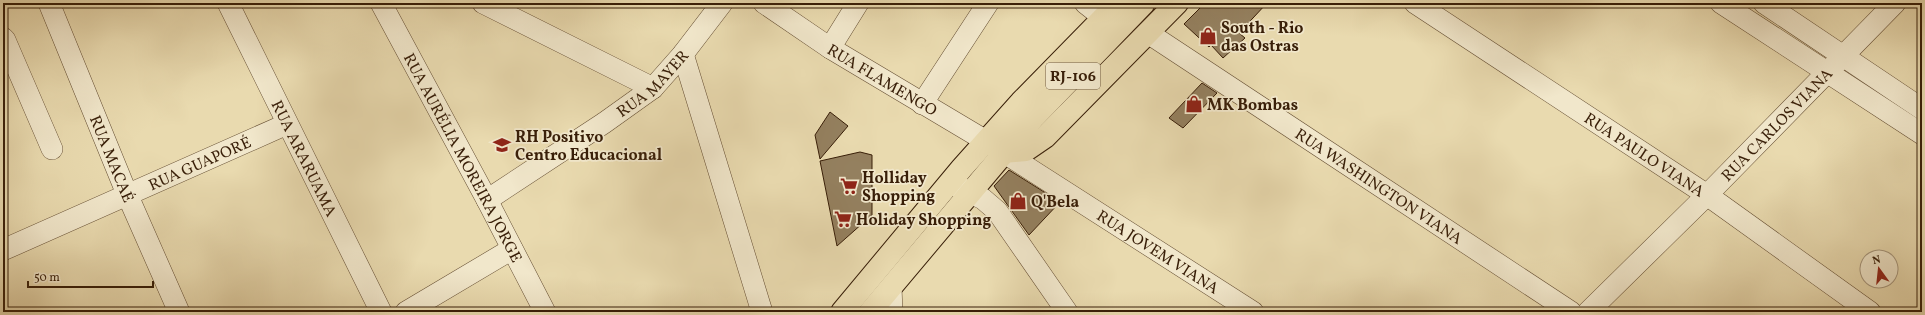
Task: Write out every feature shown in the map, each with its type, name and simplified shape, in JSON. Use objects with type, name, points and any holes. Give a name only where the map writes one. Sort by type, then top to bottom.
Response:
[{"type":"main road","name":"RJ-106","points":[[842,312],[951,182],[1039,111],[1144,3]]},
{"type":"main road","points":[[995,146],[1026,150],[1046,137],[1177,3]]},
{"type":"main road","name":"RJ-106","points":[[870,312],[970,193],[1021,102],[1111,11]]},
{"type":"street","name":"RUA MACAÉ","points":[[48,3],[127,194],[179,312]]},
{"type":"street","name":"RUA ARARUAMA","points":[[228,3],[381,312]]},
{"type":"street","name":"RUA AURÉLIA MOREIRA JORGE","points":[[381,3],[487,200],[545,312]]},
{"type":"street","points":[[483,3],[653,88]]},
{"type":"street","name":"RUA MAYER","points":[[487,200],[604,123],[653,88],[683,54],[722,3]]},
{"type":"street","name":"RUA FLAMENGO","points":[[764,3],[830,48],[995,146]]},
{"type":"street","points":[[830,48],[858,3]]},
{"type":"street","points":[[922,104],[988,3]]},
{"type":"street","points":[[1085,3],[1111,11]]},
{"type":"street","name":"RUA PAULO VIANA","points":[[1415,3],[1708,195],[1870,312]]},
{"type":"street","points":[[1721,3],[1922,134]]},
{"type":"street","points":[[1764,3],[1922,109]]},
{"type":"street","name":"RUA CARLOS VIANA","points":[[1588,312],[1708,195],[1826,72],[1895,3]]},
{"type":"street","name":"RUA WASHINGTON VIANA","points":[[1148,33],[1571,312]]},
{"type":"street","points":[[3,38],[52,149]]},
{"type":"street","points":[[683,54],[762,312]]},
{"type":"street","name":"RUA GUAPORÉ","points":[[3,250],[287,124]]},
{"type":"street","name":"RUA JOVEM VIANA","points":[[995,146],[1253,312]]},
{"type":"street","points":[[951,182],[983,199],[997,211],[1067,312]]},
{"type":"street","points":[[406,312],[512,249]]},
{"type":"street","points":[[891,287],[892,312]]},
{"type":"building","points":[[1205,3],[1267,3],[1239,33],[1245,38],[1223,58],[1211,45],[1209,47],[1184,24]]},
{"type":"building","name":"MK Bombas","points":[[1202,83],[1217,93],[1183,128],[1169,118]]},
{"type":"building","points":[[830,112],[848,126],[820,159],[815,135]]},
{"type":"building","name":"Holliday Shopping","points":[[860,152],[872,155],[872,215],[837,246],[820,161]]},
{"type":"building","name":"Q'Bela","points":[[1009,170],[1060,202],[1029,235],[994,186]]},
{"type":"place","name":"South - Rio das Ostras","points":[[1208,36]]},
{"type":"place","name":"MK Bombas","points":[[1194,104]]},
{"type":"place","name":"RH Positivo Centro Educacional","points":[[502,145]]},
{"type":"place","name":"Holliday Shopping","points":[[849,186]]},
{"type":"place","name":"Q'Bela","points":[[1018,201]]},
{"type":"place","name":"Holiday Shopping","points":[[843,219]]}]
